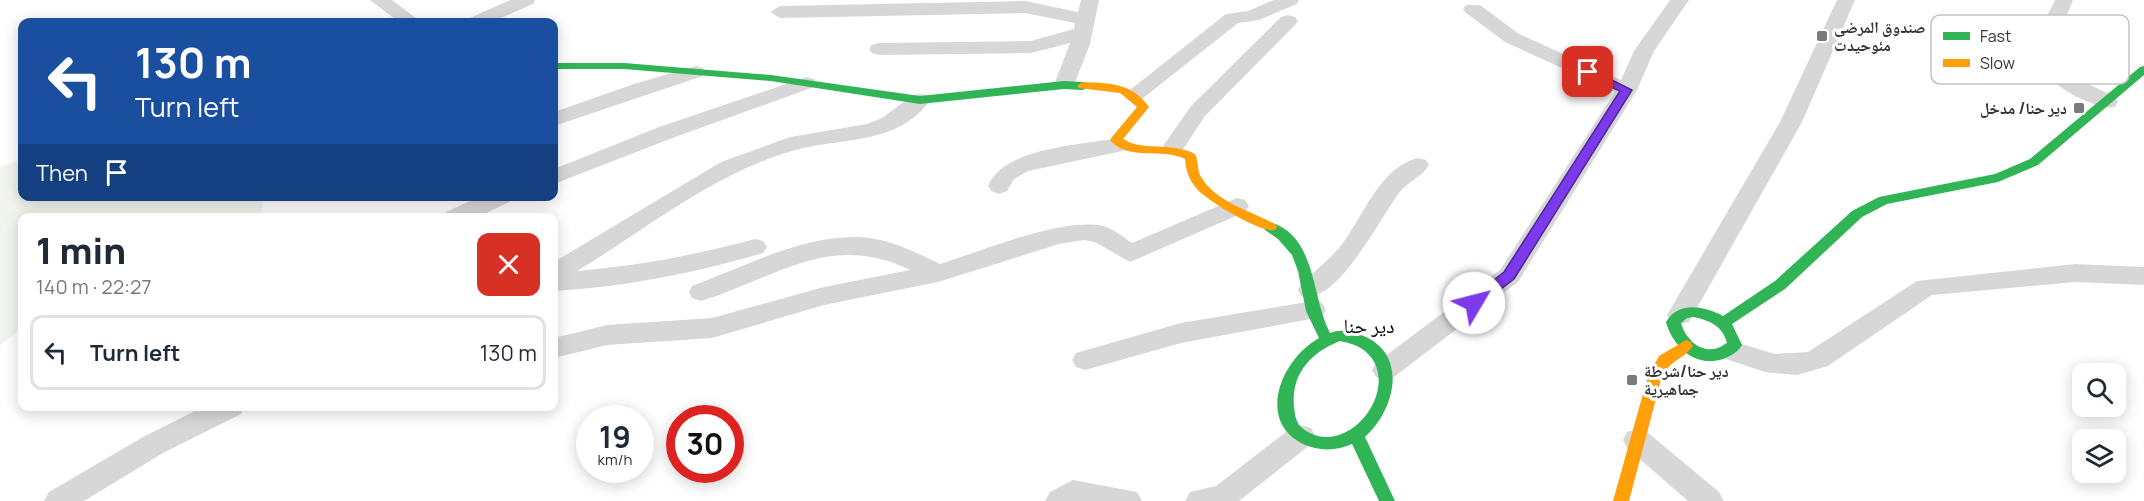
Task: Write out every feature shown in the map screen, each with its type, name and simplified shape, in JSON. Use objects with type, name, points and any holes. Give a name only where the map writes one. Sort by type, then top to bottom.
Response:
[{"type":"street","points":[[379,0],[405,18]]},
{"type":"street","points":[[486,18],[526,0]]},
{"type":"street","points":[[1135,94],[1233,18],[1252,16],[1290,0]]},
{"type":"street","points":[[1385,370],[1509,276],[1627,90],[1644,51],[1680,0]]},
{"type":"street","points":[[1846,0],[1825,55],[1760,181],[1680,315],[1673,322],[1675,335],[1686,346],[1707,356],[1717,356],[1732,351],[1768,364],[1803,365],[1819,359],[1926,286],[2075,273],[2144,276]]},
{"type":"street","points":[[2058,15],[2064,0]]},
{"type":"street","points":[[780,12],[1025,7],[1086,17]]},
{"type":"street","points":[[1473,9],[1512,38],[1627,90]]},
{"type":"street","points":[[1064,85],[1086,17]]},
{"type":"street","points":[[879,49],[1031,47],[1049,44],[1086,17]]},
{"type":"street","points":[[1174,146],[1198,111],[1288,21]]},
{"type":"street","points":[[558,66],[624,66],[696,72],[807,83],[920,99],[1064,85],[1120,88],[1135,94],[1143,107],[1139,114],[1118,132],[1116,140],[1119,146],[1127,150],[1174,146],[1191,157],[1192,174],[1210,196],[1237,206],[1271,225],[1295,244],[1307,266],[1311,300],[1326,338]]},
{"type":"street","points":[[2129,83],[2144,69]]},
{"type":"street","points":[[558,118],[641,88],[696,72]]},
{"type":"street","points":[[558,175],[667,132],[807,83]]},
{"type":"street","points":[[2072,84],[2108,102]]},
{"type":"street","points":[[1724,323],[1780,285],[1857,214],[1884,200],[1998,178],[2034,162],[2128,84]]},
{"type":"street","points":[[558,271],[741,162],[789,144],[876,130],[904,116],[920,99]]},
{"type":"street","points":[[999,186],[1001,179],[1010,171],[1038,162],[1119,146]]},
{"type":"street","points":[[1085,360],[1311,300],[1347,254],[1392,186],[1418,165]]},
{"type":"street","points":[[465,213],[492,201]]},
{"type":"street","points":[[558,347],[608,335],[712,328],[824,296],[938,273],[1058,236],[1084,232],[1101,234],[1130,253],[1237,206]]},
{"type":"street","points":[[701,292],[834,245],[873,247],[900,255],[938,273]]},
{"type":"street","points":[[558,282],[648,273],[686,266],[755,247]]},
{"type":"street","points":[[1680,315],[1703,313],[1724,323],[1735,338],[1732,351]]},
{"type":"street","points":[[1339,335],[1359,340],[1374,349],[1385,370],[1386,384],[1372,423],[1357,437],[1338,443],[1318,443],[1301,436],[1290,426],[1286,411],[1286,388],[1295,364],[1309,347],[1326,338],[1339,335]]},
{"type":"street","points":[[1621,501],[1655,376],[1664,360],[1686,346]]},
{"type":"street","points":[[59,501],[153,445],[221,411]]},
{"type":"street","points":[[1200,501],[1223,498],[1301,436]]},
{"type":"street","points":[[1357,437],[1386,501]]},
{"type":"street","points":[[1637,440],[1709,501]]},
{"type":"street","points":[[1060,501],[1073,492],[1127,501]]},
{"type":"shaded area","points":[[18,160],[18,201],[263,201],[261,213],[18,213],[18,331],[0,345],[0,167]]},
{"type":"traffic: fast","points":[[558,66],[624,66],[771,78],[920,100],[1064,85],[1083,86]]},
{"type":"traffic: fast","points":[[2129,82],[2144,69]]},
{"type":"traffic: fast","points":[[1723,323],[1780,285],[1857,214],[1884,200],[1998,178],[2034,162],[2126,84]]},
{"type":"traffic: fast","points":[[1270,227],[1292,244],[1298,253],[1305,271],[1313,311],[1326,338]]},
{"type":"traffic: fast","points":[[1693,312],[1708,315],[1720,321],[1730,331],[1735,345],[1717,355],[1698,353],[1689,348],[1676,332],[1673,322],[1683,313],[1693,312]]},
{"type":"traffic: fast","points":[[1339,335],[1361,341],[1373,349],[1382,362],[1386,378],[1384,394],[1379,410],[1357,434],[1341,441],[1324,443],[1302,436],[1291,426],[1286,397],[1287,384],[1291,373],[1306,354],[1316,346],[1339,335]]},
{"type":"traffic: fast","points":[[1357,437],[1387,501]]},
{"type":"traffic: slow","points":[[1083,86],[1124,90],[1137,99],[1143,107],[1116,140],[1133,148],[1172,150],[1191,157],[1194,176],[1208,193],[1270,227]]},
{"type":"traffic: slow","points":[[1621,501],[1655,376],[1664,360],[1686,346]]},
{"type":"place","name":"صندوق المرضى مئوحيدت","points":[[1822,36]]},
{"type":"place","name":"دير حنا/ مدخل","points":[[2079,108]]},
{"type":"place","name":"دير حنا/شرطة جماهيرية","points":[[1632,380]]},
{"type":"district","name":"دير حنا","points":[[1369,326]]},
{"type":"route","points":[[1474,303],[1509,276],[1627,90],[1588,72]]}]
